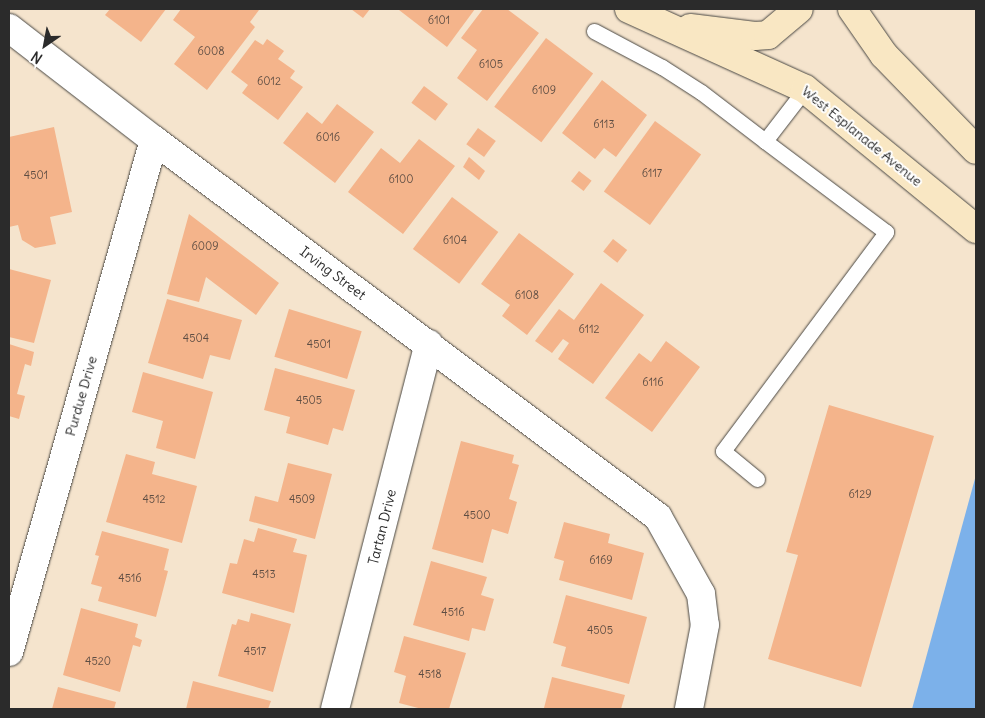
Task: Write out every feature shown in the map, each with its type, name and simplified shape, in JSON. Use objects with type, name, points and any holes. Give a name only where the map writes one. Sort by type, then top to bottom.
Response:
[{"type":"main road","name":"West Esplanade Avenue","points":[[629,9],[805,88],[976,229]]},
{"type":"main road","points":[[664,25],[755,36],[768,35],[799,9]]},
{"type":"main road","points":[[852,9],[884,55],[976,150]]},
{"type":"street","name":"Irving Street","points":[[9,28],[154,140],[658,517],[701,594],[705,625],[689,709]]},
{"type":"street","name":"Purdue Drive","points":[[9,652],[154,140]]},
{"type":"street","name":"Tartan Drive","points":[[335,709],[429,344]]},
{"type":"lane","points":[[594,31],[662,67],[701,92],[886,232],[723,451],[757,479]]},
{"type":"lane","points":[[765,141],[805,88]]},
{"type":"water","points":[[976,475],[976,709],[912,709]]},
{"type":"building","points":[[110,9],[166,9],[141,42],[105,15]]},
{"type":"building","points":[[181,9],[259,10],[250,22],[255,27],[207,90],[174,64],[195,37],[173,20]]},
{"type":"building","points":[[351,9],[370,9],[363,18]]},
{"type":"building","points":[[400,9],[475,9],[447,47]]},
{"type":"building","points":[[483,9],[507,9],[539,33],[487,101],[457,78],[477,50],[461,38]]},
{"type":"building","points":[[546,38],[593,74],[541,142],[494,107]]},
{"type":"building","points":[[267,39],[284,51],[278,59],[295,71],[290,78],[303,87],[278,120],[242,93],[248,85],[231,72],[255,40],[263,45]]},
{"type":"building","points":[[602,80],[647,115],[616,157],[604,148],[595,159],[562,133]]},
{"type":"building","points":[[424,86],[448,104],[435,121],[411,103]]},
{"type":"building","points":[[337,104],[374,132],[335,183],[283,143],[307,112],[322,124]]},
{"type":"building","points":[[655,121],[701,155],[650,225],[604,191]]},
{"type":"building","points":[[54,127],[72,212],[50,217],[56,244],[35,248],[22,240],[18,225],[9,227],[9,137]]},
{"type":"building","points":[[478,128],[496,141],[484,157],[466,144]]},
{"type":"building","points":[[419,139],[455,166],[403,234],[348,192],[381,148],[400,163]]},
{"type":"building","points":[[469,157],[485,171],[479,180],[463,167]]},
{"type":"building","points":[[579,171],[592,181],[584,191],[571,181]]},
{"type":"building","points":[[452,197],[498,232],[459,284],[413,249]]},
{"type":"building","points":[[189,214],[279,283],[256,315],[206,277],[199,302],[167,294]]},
{"type":"building","points":[[519,233],[574,274],[527,335],[502,316],[510,305],[481,284]]},
{"type":"building","points":[[613,239],[627,250],[617,263],[603,252]]},
{"type":"building","points":[[9,269],[51,280],[34,343],[9,337]]},
{"type":"building","points":[[601,283],[644,315],[593,384],[558,359],[569,343],[563,339],[552,353],[535,341],[559,309],[574,320]]},
{"type":"building","points":[[167,299],[242,320],[230,360],[210,355],[203,379],[148,363]]},
{"type":"building","points":[[289,309],[362,331],[347,379],[274,357]]},
{"type":"building","points":[[666,341],[700,367],[652,432],[605,398],[639,353],[651,362]]},
{"type":"building","points":[[9,344],[34,352],[31,366],[25,364],[17,394],[25,396],[19,419],[9,416]]},
{"type":"building","points":[[275,368],[355,390],[343,431],[333,428],[328,445],[286,433],[290,417],[264,410]]},
{"type":"building","points":[[143,372],[213,392],[195,459],[156,448],[163,421],[132,412]]},
{"type":"building","points":[[829,405],[934,436],[861,687],[768,659],[798,555],[786,552]]},
{"type":"building","points":[[461,441],[514,455],[512,463],[519,465],[509,499],[517,502],[508,534],[492,529],[483,563],[432,549]]},
{"type":"building","points":[[126,454],[155,462],[152,474],[197,486],[182,543],[106,522]]},
{"type":"building","points":[[288,463],[332,474],[315,539],[249,521],[255,496],[278,502]]},
{"type":"building","points":[[564,522],[610,534],[608,543],[644,553],[632,600],[559,580],[564,561],[554,558]]},
{"type":"building","points":[[258,528],[297,539],[293,552],[307,555],[294,613],[222,593],[230,563],[237,564],[244,539],[254,542]]},
{"type":"building","points":[[102,531],[169,549],[164,570],[168,571],[156,617],[98,601],[102,587],[91,584],[99,556],[95,555]]},
{"type":"building","points":[[431,561],[487,577],[481,595],[494,599],[485,631],[472,628],[469,641],[413,625]]},
{"type":"building","points":[[566,595],[647,617],[629,684],[561,666],[566,647],[553,643]]},
{"type":"building","points":[[81,608],[138,624],[135,637],[142,640],[140,647],[133,645],[120,692],[63,675]]},
{"type":"building","points":[[251,613],[291,624],[273,692],[218,676],[232,624],[236,625],[238,619],[249,622]]},
{"type":"building","points":[[404,636],[466,653],[449,709],[422,709],[399,703],[406,676],[394,672]]},
{"type":"building","points":[[552,677],[625,695],[621,709],[544,708]]},
{"type":"building","points":[[193,681],[271,701],[268,709],[186,709]]},
{"type":"building","points":[[58,687],[116,702],[114,709],[52,709]]}]
